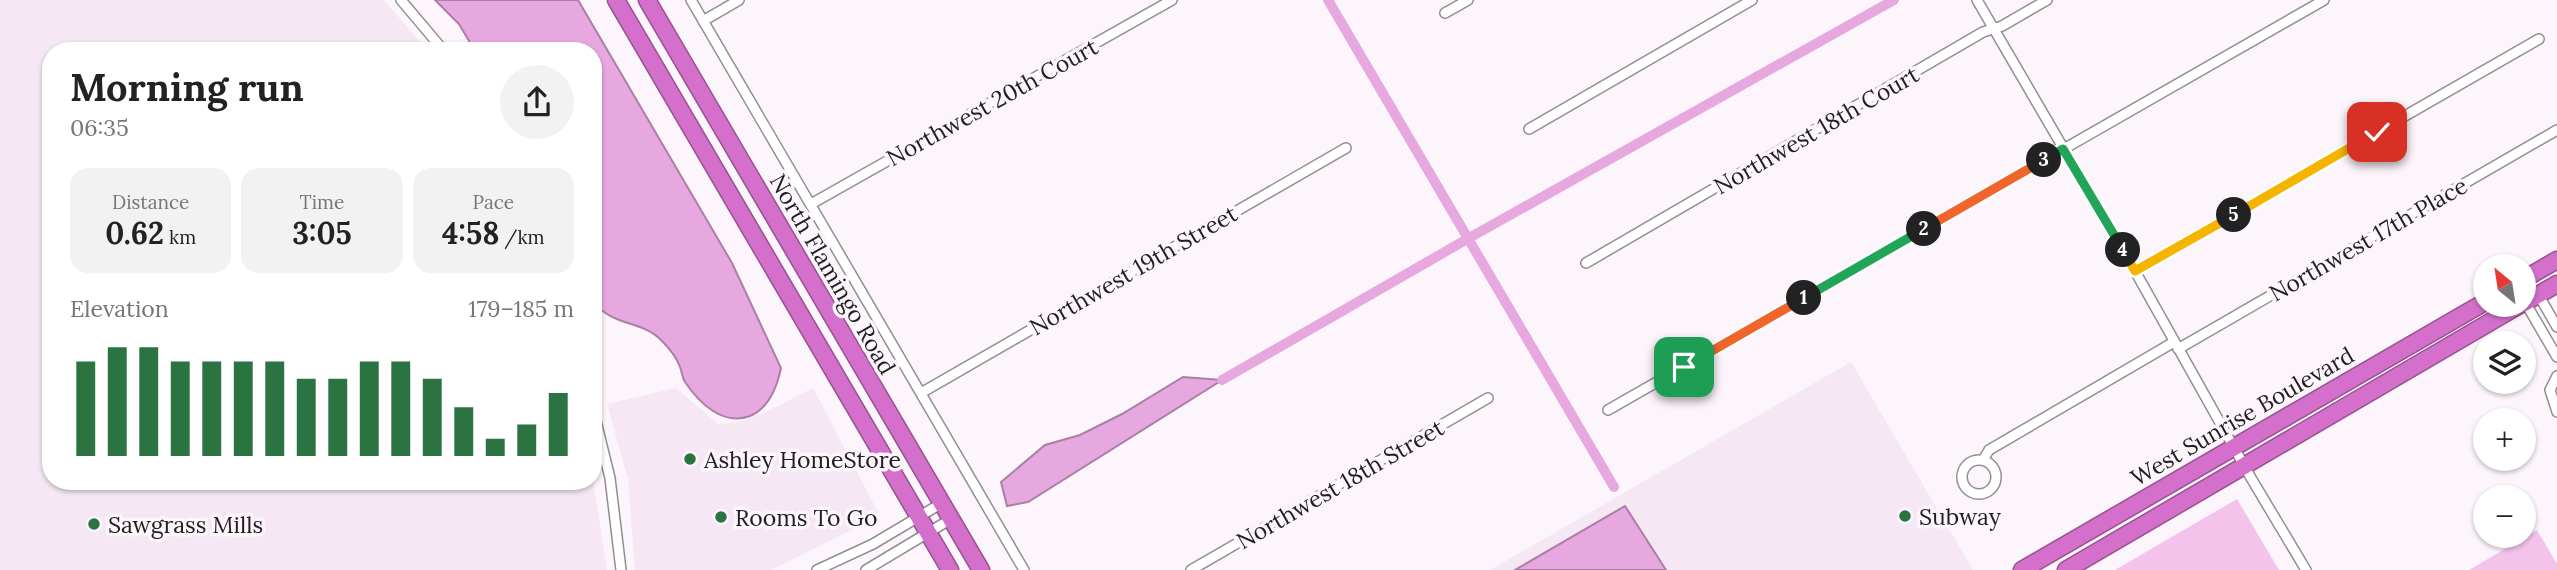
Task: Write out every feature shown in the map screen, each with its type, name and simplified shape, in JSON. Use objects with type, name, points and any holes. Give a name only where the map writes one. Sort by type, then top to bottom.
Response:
[{"type":"highway","name":"North Flamingo Road","points":[[616,0],[950,570]]},
{"type":"highway","name":"North Flamingo Road","points":[[647,0],[981,570]]},
{"type":"highway","points":[[2536,272],[2557,260]]},
{"type":"highway","name":"West Sunrise Boulevard","points":[[2536,296],[2557,284]]},
{"type":"highway","name":"West Sunrise Boulevard","points":[[2022,570],[2473,309]]},
{"type":"highway","name":"West Sunrise Boulevard","points":[[2066,570],[2500,317]]},
{"type":"street","points":[[401,0],[436,42]]},
{"type":"street","points":[[691,0],[1024,570]]},
{"type":"street","points":[[703,21],[739,0]]},
{"type":"street","name":"Northwest 20th Court","points":[[811,204],[1172,0]]},
{"type":"street","points":[[1445,13],[1468,0]]},
{"type":"street","points":[[1528,129],[1752,0]]},
{"type":"street","points":[[1977,0],[2306,570]]},
{"type":"street","name":"Northwest 18th Court","points":[[1586,263],[1983,32],[2047,0]]},
{"type":"street","points":[[1608,410],[2325,0]]},
{"type":"street","points":[[2135,271],[2539,39]]},
{"type":"street","name":"Northwest 17th Place","points":[[1983,460],[1989,450],[2557,130]]},
{"type":"street","name":"Northwest 19th Street","points":[[921,393],[1346,148]]},
{"type":"street","points":[[2536,309],[2557,327]]},
{"type":"street","points":[[2536,314],[2553,340],[2557,356]]},
{"type":"street","points":[[2557,376],[2550,390],[2554,394],[2557,412]]},
{"type":"street","name":"Northwest 18th Street","points":[[1191,570],[1488,398]]},
{"type":"street","points":[[602,446],[610,478],[621,570]]},
{"type":"street","points":[[817,570],[873,544],[942,503]]},
{"type":"street","points":[[866,570],[951,519]]},
{"type":"shaded area","name":"Sawgrass Mills","points":[[0,0],[384,0],[420,42],[42,42],[42,490],[595,490],[607,570],[0,570]]},
{"type":"shaded area","points":[[435,0],[578,0],[732,263],[781,368],[771,396],[757,412],[750,416],[731,418],[713,411],[691,390],[684,380],[677,360],[661,340],[645,329],[602,310],[602,42],[470,42],[459,24]]},
{"type":"shaded area","points":[[1851,362],[1973,570],[1490,570]]},
{"type":"shaded area","points":[[1183,377],[1222,380],[1028,502],[1007,506],[1001,482],[1045,445],[1080,435],[1122,414]]},
{"type":"shaded area","points":[[676,388],[718,424],[740,422],[813,388],[880,516],[771,570],[635,570],[628,479],[607,404]]},
{"type":"shaded area","points":[[2237,499],[2279,570],[2115,570]]},
{"type":"shaded area","points":[[1625,506],[1666,570],[1515,570]]},
{"type":"shaded area","points":[[2536,531],[2557,564],[2557,570],[2469,570],[2506,548],[2536,548]]},
{"type":"waterway","points":[[1328,0],[1614,487]]},
{"type":"waterway","points":[[1222,380],[1894,0]]},
{"type":"place","name":"Ashley HomeStore","points":[[690,459]]},
{"type":"place","name":"Subway","points":[[1905,516]]},
{"type":"place","name":"Rooms To Go","points":[[721,517]]},
{"type":"place","name":"Sawgrass Mills","points":[[94,524]]},
{"type":"route","points":[[1684,367],[2063,149],[2135,271],[2377,132]]}]
